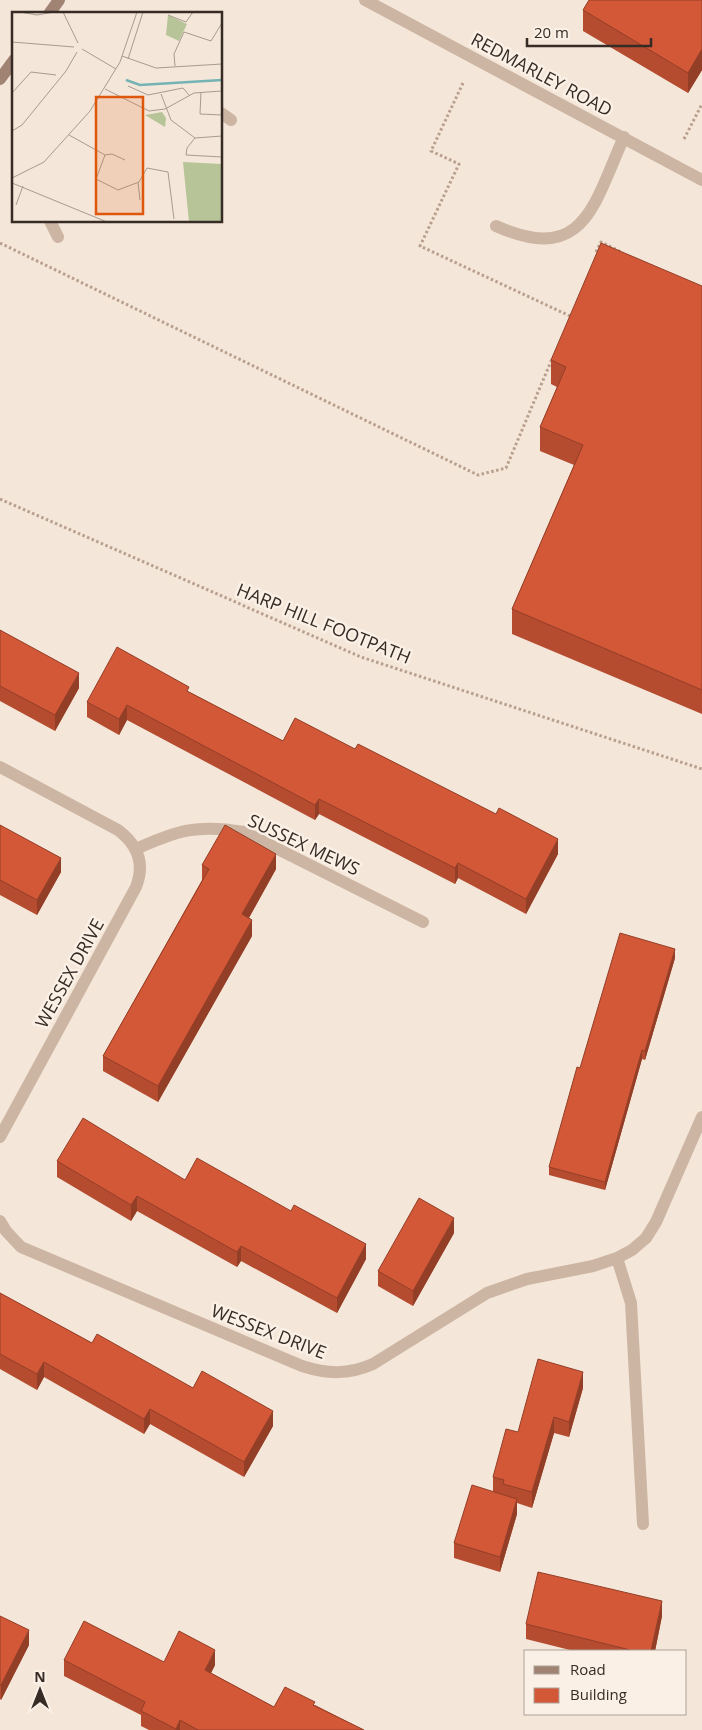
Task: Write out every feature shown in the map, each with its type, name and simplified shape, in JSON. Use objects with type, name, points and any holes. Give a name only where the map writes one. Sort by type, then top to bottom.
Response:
[{"type":"main road","points":[[50,12],[59,0]]},
{"type":"main road","points":[[0,79],[12,63]]},
{"type":"street","name":"REDMARLEY ROAD","points":[[365,0],[702,180]]},
{"type":"street","points":[[496,226],[516,235],[538,240],[557,239],[572,232],[584,222],[592,208],[624,137]]},
{"type":"street","points":[[50,222],[58,238]]},
{"type":"street","points":[[0,768],[118,830],[129,838],[136,849]]},
{"type":"street","name":"SUSSEX MEWS","points":[[136,849],[167,835],[193,829],[215,827],[244,832],[423,922]]},
{"type":"street","name":"WESSEX DRIVE","points":[[0,1137],[136,887],[141,867],[136,849]]},
{"type":"street","name":"WESSEX DRIVE","points":[[0,1221],[6,1231],[21,1247],[293,1362],[321,1372],[342,1373],[358,1370],[372,1364],[487,1293],[509,1284],[593,1266],[617,1258],[632,1250],[646,1238],[656,1222],[702,1117]]},
{"type":"street","points":[[617,1258],[631,1303],[643,1524]]},
{"type":"path","points":[[475,58],[431,151],[459,164],[420,246],[570,316]]},
{"type":"path","points":[[671,163],[702,104]]},
{"type":"path","points":[[594,258],[601,242],[626,254]]},
{"type":"path","points":[[0,243],[478,474],[506,468],[555,352]]},
{"type":"path","points":[[566,325],[573,308]]},
{"type":"path","name":"HARP HILL FOOTPATH","points":[[0,499],[361,657],[702,769]]},
{"type":"building","points":[[589,0],[702,0],[702,49],[688,73],[583,10]]},
{"type":"building","points":[[601,243],[702,286],[702,690],[512,609],[583,445],[540,427],[566,367],[551,360]]},
{"type":"building","points":[[0,630],[79,673],[55,715],[0,686]]},
{"type":"building","points":[[117,647],[189,687],[187,691],[283,741],[295,718],[355,749],[358,744],[496,814],[499,808],[558,839],[526,899],[458,863],[455,868],[319,799],[315,805],[127,705],[119,719],[87,702]]},
{"type":"building","points":[[0,825],[61,858],[37,900],[0,880]]},
{"type":"building","points":[[225,825],[276,854],[242,914],[252,920],[158,1086],[103,1056],[209,869],[202,865]]},
{"type":"building","points":[[620,933],[675,949],[645,1051],[642,1050],[605,1182],[549,1167],[577,1067],[580,1068]]},
{"type":"building","points":[[83,1118],[185,1180],[197,1158],[291,1211],[294,1205],[366,1244],[337,1298],[241,1246],[237,1252],[137,1196],[131,1205],[57,1161]]},
{"type":"building","points":[[419,1198],[454,1218],[413,1291],[378,1271]]},
{"type":"building","points":[[0,1293],[92,1343],[97,1334],[193,1388],[202,1371],[273,1411],[244,1462],[150,1409],[144,1419],[44,1362],[37,1374],[0,1354]]},
{"type":"building","points":[[538,1359],[583,1372],[569,1422],[554,1417],[532,1492],[503,1484],[504,1480],[493,1477],[506,1429],[518,1432]]},
{"type":"building","points":[[472,1485],[517,1499],[500,1557],[454,1543]]},
{"type":"building","points":[[538,1572],[662,1601],[651,1650],[630,1650],[526,1624]]},
{"type":"building","points":[[0,1616],[29,1630],[1,1685],[0,1685]]},
{"type":"building","points":[[84,1621],[164,1662],[179,1631],[215,1650],[205,1670],[274,1707],[285,1687],[315,1702],[313,1705],[364,1730],[198,1730],[180,1720],[176,1729],[141,1711],[145,1702],[64,1660]]}]
